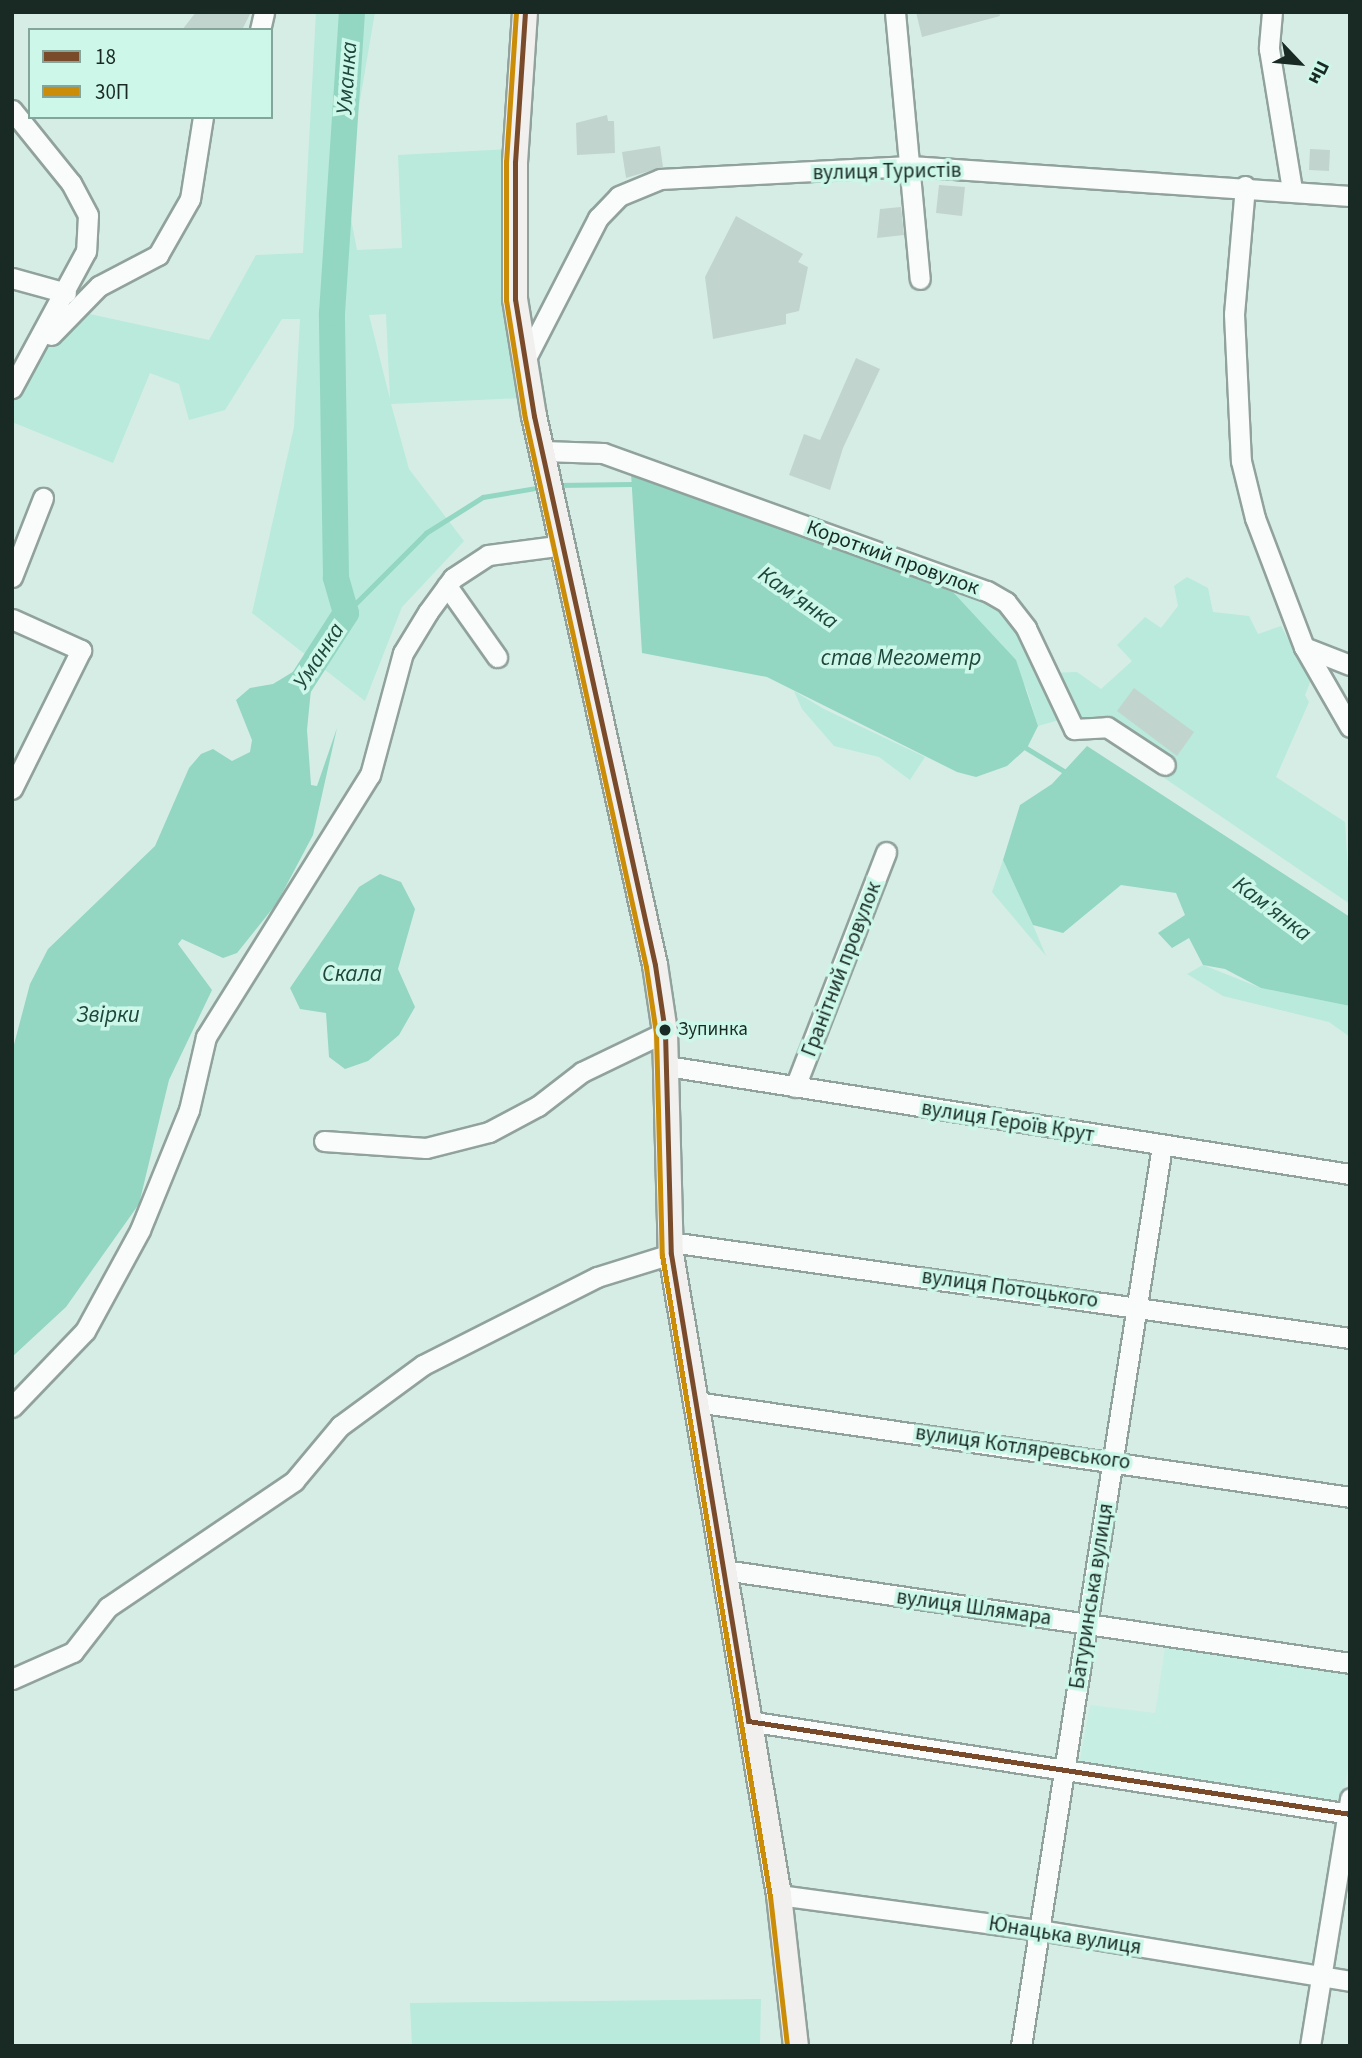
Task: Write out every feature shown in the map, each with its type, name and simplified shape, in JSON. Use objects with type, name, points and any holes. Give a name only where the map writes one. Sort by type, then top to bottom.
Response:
[{"type":"main road","points":[[526,12],[515,162],[515,299],[524,362],[650,939],[665,1032],[670,1248],[779,1895],[796,2046]]},
{"type":"street","points":[[895,12],[920,279]]},
{"type":"street","points":[[1272,12],[1269,49],[1292,190]]},
{"type":"street","points":[[12,110],[71,183],[88,215],[86,251],[36,351],[12,388]]},
{"type":"street","points":[[36,351],[99,286],[158,255],[190,199],[203,119]]},
{"type":"street","name":"вулиця Туристів","points":[[524,362],[568,268],[598,218],[620,196],[660,179],[910,166],[1245,186],[1350,196]]},
{"type":"street","points":[[1245,186],[1234,314],[1236,431],[1255,518],[1304,647],[1350,727]]},
{"type":"street","points":[[12,278],[66,293]]},
{"type":"street","name":"Короткий провулок","points":[[545,458],[603,453],[987,591],[1006,602],[1026,628],[1074,729],[1107,727],[1165,765]]},
{"type":"street","points":[[12,578],[43,498]]},
{"type":"street","points":[[12,1407],[85,1331],[141,1230],[189,1110],[206,1037],[370,775],[403,653],[447,586],[488,555],[564,545]]},
{"type":"street","points":[[447,586],[497,657]]},
{"type":"street","points":[[12,619],[81,650],[12,789]]},
{"type":"street","points":[[1304,647],[1350,665]]},
{"type":"street","name":"Гранітний провулок","points":[[795,1087],[886,852]]},
{"type":"street","points":[[324,1140],[426,1148],[489,1132],[538,1107],[582,1072],[665,1032]]},
{"type":"street","name":"вулиця Героїв Крут","points":[[667,1066],[1350,1174]]},
{"type":"street","name":"Батуринська вулиця","points":[[1021,2046],[1162,1146]]},
{"type":"street","points":[[12,1679],[29,1676],[73,1652],[108,1607],[294,1481],[340,1426],[423,1365],[597,1277],[670,1248]]},
{"type":"street","name":"вулиця Потоцького","points":[[670,1248],[1137,1305],[1350,1338]]},
{"type":"street","name":"вулиця Котляревського","points":[[696,1402],[1113,1459],[1350,1497]]},
{"type":"street","name":"вулиця Шлямара","points":[[724,1570],[1350,1663]]},
{"type":"street","points":[[748,1721],[1349,1809],[1310,2046]]},
{"type":"street","name":"Юнацька вулиця","points":[[779,1895],[1039,1930],[1350,1981]]},
{"type":"shaded area","points":[[316,12],[375,12],[345,188],[357,250],[402,248],[398,155],[510,149],[522,398],[391,404],[409,469],[464,541],[402,607],[365,701],[252,613],[294,427],[300,319],[282,319],[225,410],[189,420],[179,384],[150,373],[113,463],[12,422],[12,395],[76,311],[209,340],[256,255],[303,253]],"holes":[[[386,314],[390,399],[369,315]]]},
{"type":"shaded area","points":[[870,558],[987,591],[1047,673],[1077,672],[1101,689],[1132,661],[1117,645],[1145,617],[1161,628],[1178,606],[1174,586],[1187,577],[1208,588],[1213,612],[1249,616],[1258,634],[1281,626],[1311,680],[1305,695],[1309,702],[1276,777],[1345,822],[1350,904],[1089,727],[1059,720],[1038,726],[1027,690],[1001,644],[953,592]]},
{"type":"shaded area","points":[[794,691],[824,709],[925,757],[910,780],[879,757],[834,746],[802,709]]},
{"type":"shaded area","points":[[1003,860],[1033,925],[1046,956],[992,892]]},
{"type":"shaded area","points":[[1203,965],[1261,988],[1350,1006],[1350,1037],[1329,1022],[1223,996],[1187,974]]},
{"type":"shaded area","points":[[1166,1642],[1350,1669],[1350,1755],[1342,1808],[1079,1765],[1090,1705],[1155,1713]]},
{"type":"shaded area","points":[[761,1999],[760,2046],[412,2046],[410,2003]]},
{"type":"water","name":"став Мегометр","points":[[631,473],[953,592],[1016,660],[1038,726],[1027,748],[1007,766],[976,777],[957,772],[767,677],[642,653]]},
{"type":"water","name":"Звірки","points":[[296,670],[312,679],[307,730],[311,785],[317,786],[337,728],[313,835],[277,903],[237,953],[223,958],[182,939],[178,944],[212,990],[169,1080],[139,1204],[66,1307],[12,1357],[12,1052],[30,984],[48,949],[155,846],[189,768],[201,754],[213,749],[232,761],[250,752],[252,740],[236,700],[250,688],[273,684]]},
{"type":"water","points":[[1087,746],[1350,917],[1350,1006],[1261,988],[1225,969],[1203,965],[1189,938],[1172,948],[1158,933],[1185,915],[1176,893],[1121,885],[1063,933],[1033,925],[1003,860],[1020,805],[1052,784]]},
{"type":"water","name":"Скала","points":[[380,874],[401,882],[415,909],[398,969],[415,1007],[399,1035],[368,1061],[345,1069],[329,1057],[326,1013],[300,1009],[290,988],[359,887]]},
{"type":"building","points":[[196,12],[251,12],[243,28],[184,28]]},
{"type":"building","points":[[916,12],[999,12],[1000,16],[922,37]]},
{"type":"building","points":[[607,115],[608,121],[614,121],[615,153],[577,155],[576,123]]},
{"type":"building","points":[[660,146],[663,167],[626,178],[622,152]]},
{"type":"building","points":[[1310,149],[1330,150],[1329,171],[1309,170]]},
{"type":"building","points":[[939,185],[965,187],[962,216],[936,213]]},
{"type":"building","points":[[901,207],[904,235],[877,238],[880,209]]},
{"type":"building","points":[[736,216],[803,254],[798,262],[808,267],[799,311],[786,314],[786,324],[713,339],[705,277]]},
{"type":"building","points":[[856,358],[880,369],[843,448],[830,490],[789,475],[804,434],[820,440]]},
{"type":"building","points":[[1134,688],[1194,732],[1177,756],[1117,711]]},
{"type":"waterway","name":"Уманка","points":[[287,705],[346,613],[336,577],[332,313],[352,12]]},
{"type":"waterway","name":"Кам'янка","points":[[557,485],[632,484]]},
{"type":"waterway","name":"Кам'янка","points":[[346,613],[426,533],[483,497],[542,487]]},
{"type":"waterway","name":"Кам'янка","points":[[1023,746],[1069,774]]},
{"type":"transit line","name":"30П","points":[[516,12],[506,161],[506,300],[525,418],[646,967],[656,1033],[662,1255],[770,1896],[787,2046]]},
{"type":"transit line","name":"18","points":[[525,12],[515,162],[515,299],[534,416],[655,965],[665,1032],[671,1254],[748,1721]]},
{"type":"transit line","name":"18","points":[[748,1721],[1350,1814]]},
{"type":"place","name":"Зупинка","points":[[665,1030]]}]
